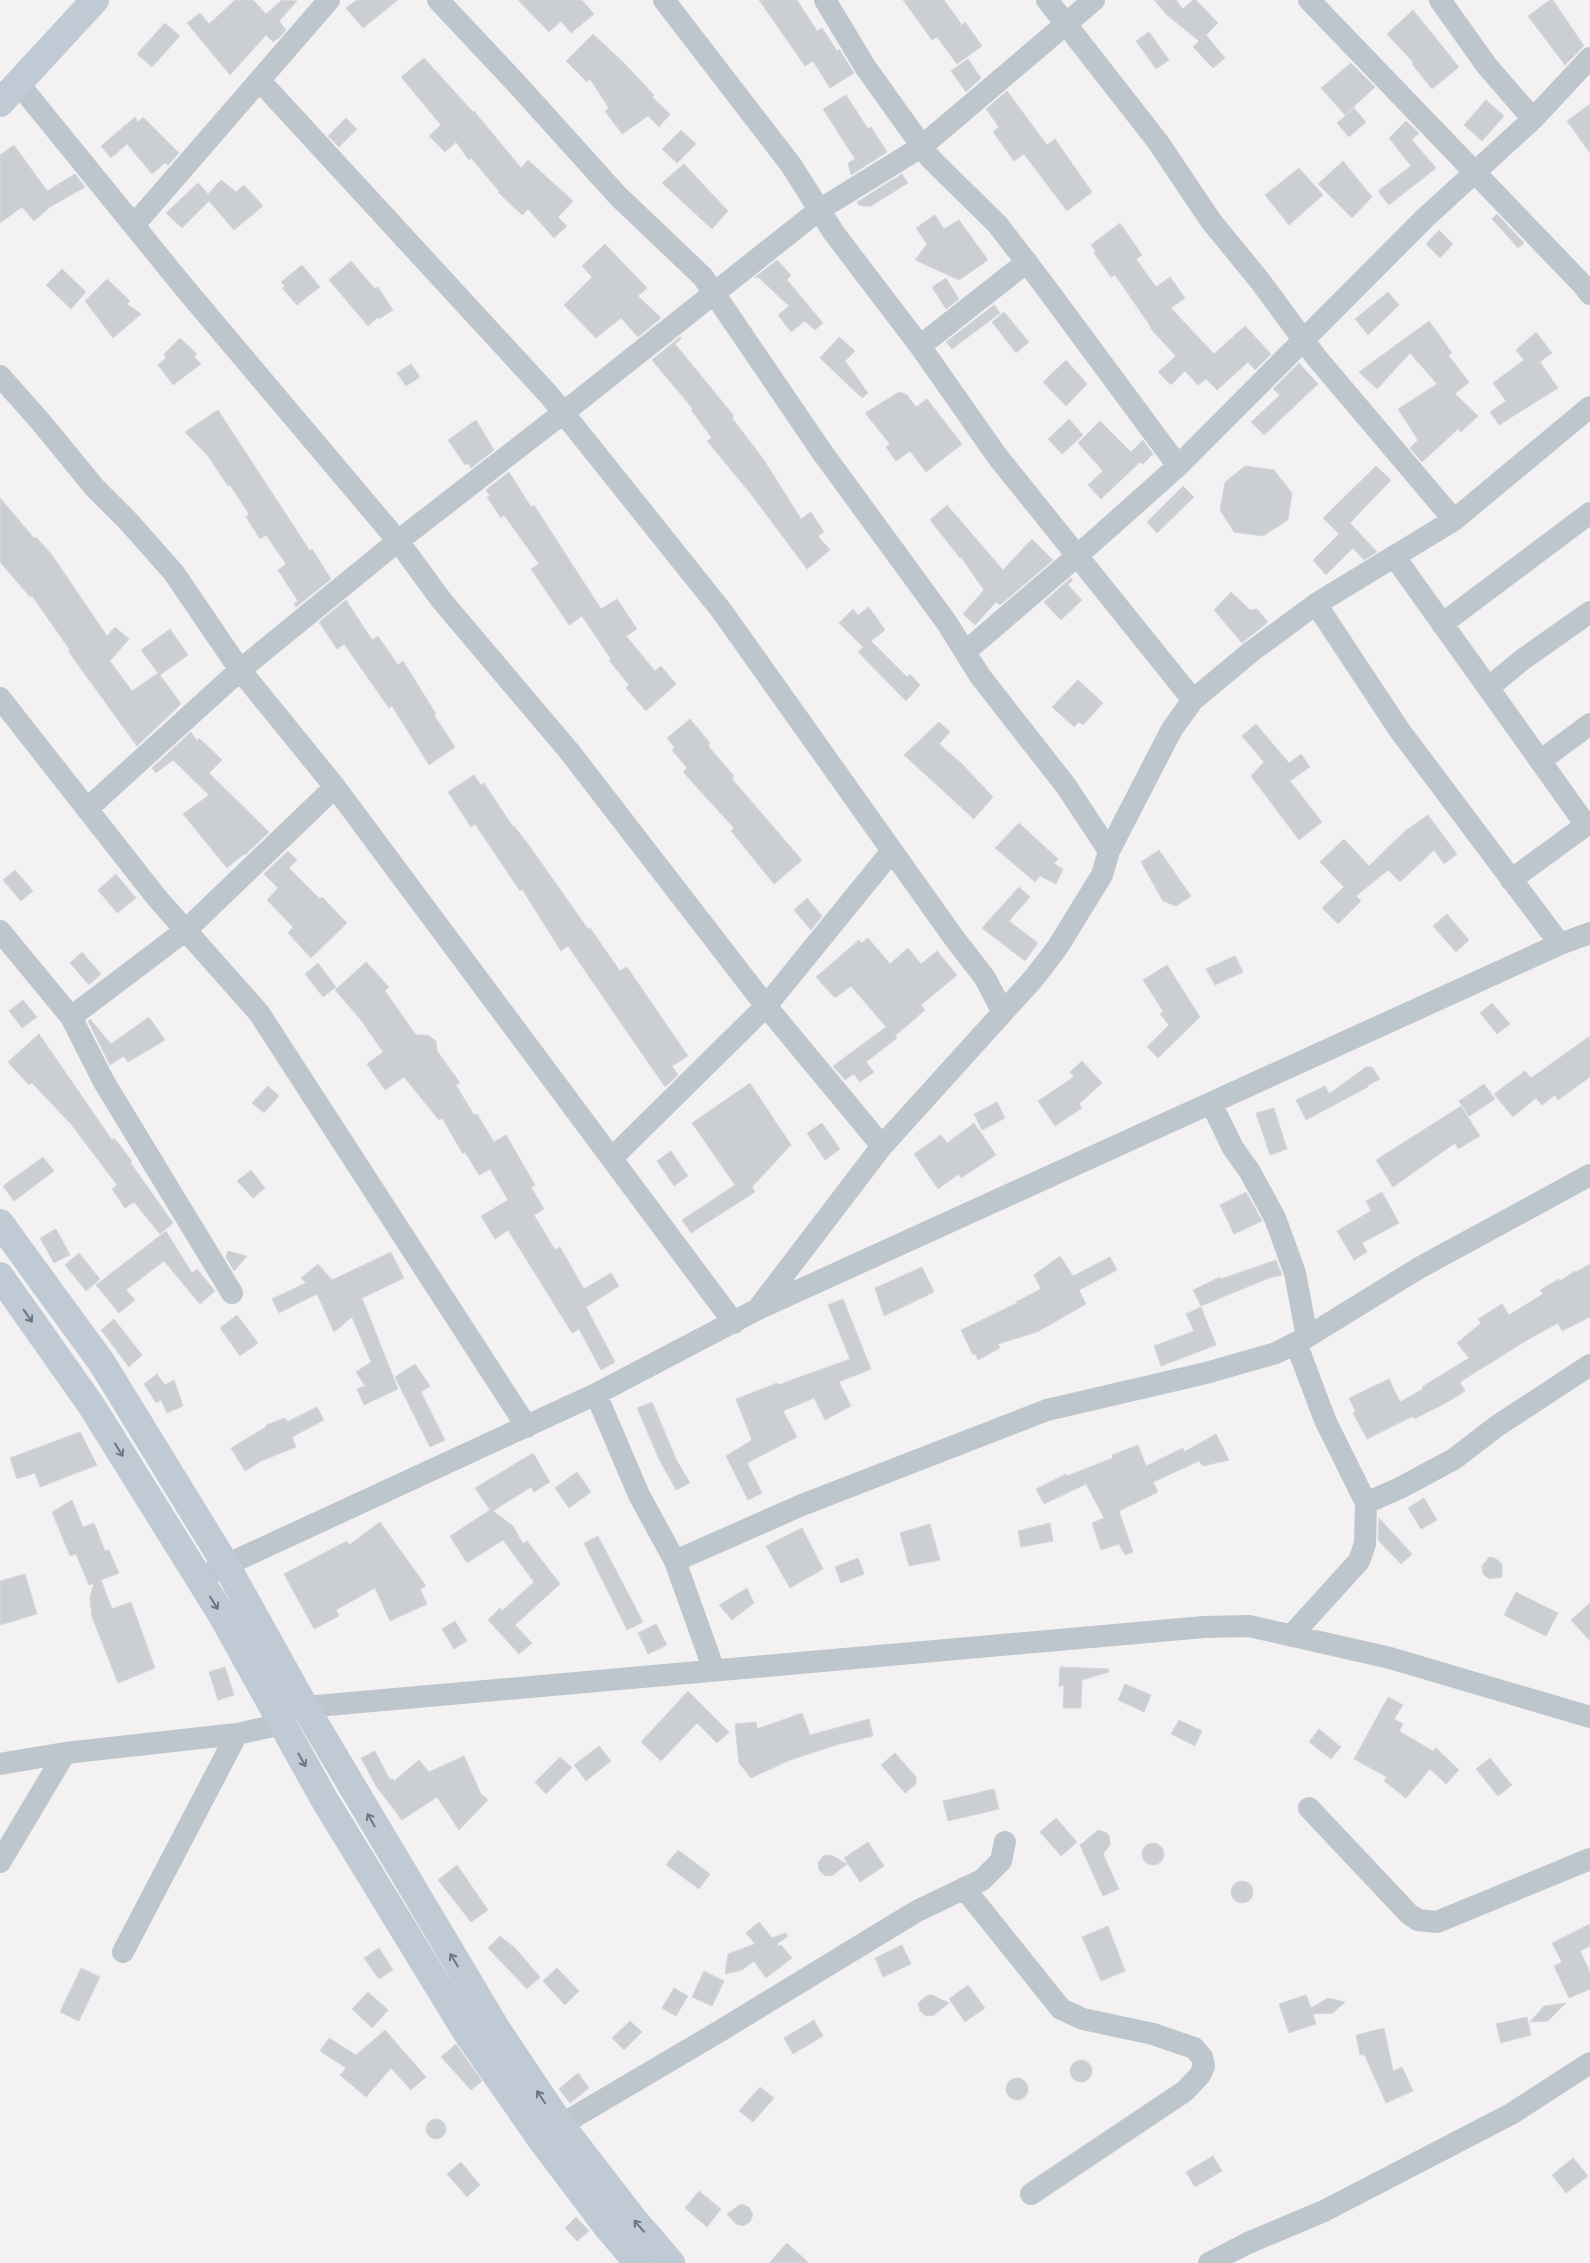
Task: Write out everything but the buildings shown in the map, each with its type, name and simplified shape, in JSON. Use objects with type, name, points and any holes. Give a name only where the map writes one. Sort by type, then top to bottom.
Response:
[{"type":"main road","points":[[0,103],[95,0]]},
{"type":"main road","points":[[0,1223],[102,1363],[226,1565],[305,1707],[475,1995],[550,2131],[608,2228],[638,2263]]},
{"type":"main road","points":[[0,1276],[91,1405],[220,1612],[324,1799],[465,2030],[550,2131],[634,2220],[671,2263]]},
{"type":"street","points":[[134,225],[329,0]]},
{"type":"street","points":[[438,0],[618,196],[703,277],[822,452],[947,623],[980,676],[1066,786],[1109,851]]},
{"type":"street","points":[[664,0],[791,165],[834,233],[920,346],[997,456],[1193,700]]},
{"type":"street","points":[[825,0],[866,68],[930,160],[998,225],[1178,466]]},
{"type":"street","points":[[1046,0],[1158,142],[1211,221],[1260,281],[1304,340],[1454,520]]},
{"type":"street","points":[[87,809],[240,670],[398,540],[715,294],[819,210],[921,147],[1094,0]]},
{"type":"street","points":[[1309,0],[1588,286]]},
{"type":"street","points":[[1440,0],[1487,66],[1532,119]]},
{"type":"street","points":[[965,652],[1178,466],[1474,171],[1532,119],[1590,58]]},
{"type":"street","points":[[260,81],[563,413],[721,610],[954,938],[985,978],[1002,1011]]},
{"type":"street","points":[[18,83],[134,225],[398,540],[442,601],[569,751],[766,1006],[882,1146]]},
{"type":"street","points":[[920,346],[1026,262]]},
{"type":"street","points":[[0,376],[95,488],[128,521],[174,573],[240,670],[335,787],[734,1323]]},
{"type":"street","points":[[758,1309],[882,1146],[1002,1011],[1034,978],[1057,948],[1102,875],[1109,851],[1172,729],[1193,700],[1252,651],[1316,604],[1454,520],[1590,407]]},
{"type":"street","points":[[1442,624],[1590,513]]},
{"type":"street","points":[[1394,556],[1540,761],[1588,824],[1511,880]]},
{"type":"street","points":[[1316,604],[1400,731],[1560,944]]},
{"type":"street","points":[[1488,688],[1522,660],[1590,612]]},
{"type":"street","points":[[0,698],[157,898],[259,1013],[527,1427]]},
{"type":"street","points":[[1540,761],[1590,724]]},
{"type":"street","points":[[71,1017],[186,930],[335,787]]},
{"type":"street","points":[[612,1158],[766,1006],[892,851]]},
{"type":"street","points":[[0,931],[71,1017],[104,1082],[232,1293]]},
{"type":"street","points":[[199,1579],[596,1394],[758,1309],[1560,944],[1590,933]]},
{"type":"street","points":[[1211,1103],[1233,1148],[1250,1172],[1275,1218],[1295,1274],[1302,1340],[1325,1420],[1366,1503],[1365,1544],[1359,1561],[1291,1636]]},
{"type":"street","points":[[675,1561],[802,1504],[1047,1410],[1206,1373],[1276,1352],[1302,1340],[1418,1268],[1590,1175]]},
{"type":"street","points":[[1366,1503],[1400,1488],[1454,1459],[1496,1426],[1590,1365]]},
{"type":"street","points":[[596,1394],[639,1495],[675,1561],[714,1670]]},
{"type":"street","points":[[305,1707],[1204,1626],[1249,1626],[1390,1658],[1590,1717]]},
{"type":"street","points":[[0,1764],[64,1753],[237,1734],[282,1724]]},
{"type":"street","points":[[123,1952],[237,1734]]},
{"type":"street","points":[[0,1862],[64,1753]]},
{"type":"street","points":[[1309,1808],[1409,1914],[1418,1920],[1437,1922],[1590,1859]]},
{"type":"street","points":[[550,2131],[720,2031],[917,1911],[982,1880],[1001,1861],[1005,1842]]},
{"type":"street","points":[[964,1888],[1061,2009],[1083,2019],[1153,2034],[1194,2048],[1202,2057],[1204,2066],[1200,2076],[1185,2091],[1031,2194]]},
{"type":"street","points":[[1209,2263],[1248,2243],[1324,2211],[1511,2114],[1590,2064]]}]
